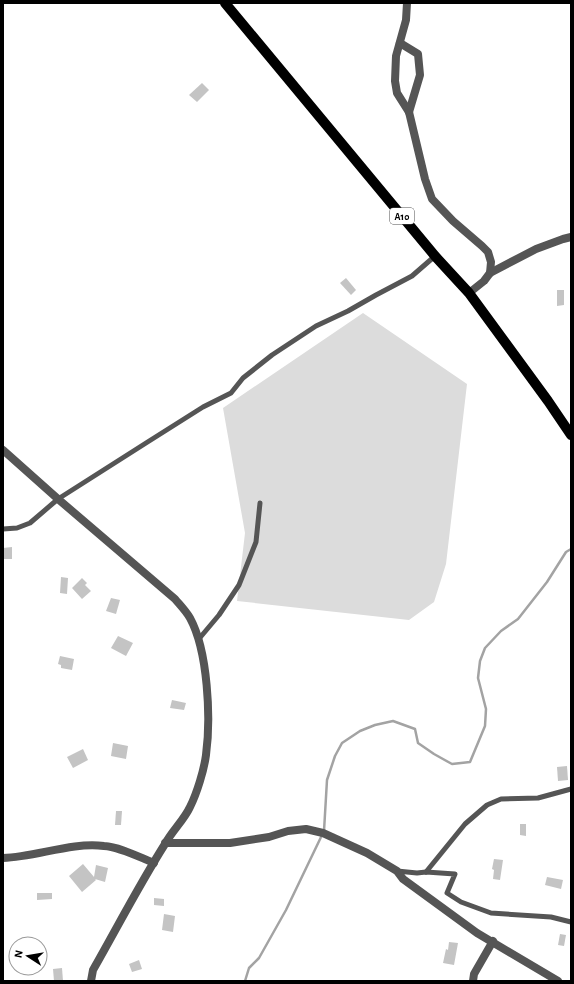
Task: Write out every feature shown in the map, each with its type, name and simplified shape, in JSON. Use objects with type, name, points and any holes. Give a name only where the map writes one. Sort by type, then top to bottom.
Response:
[{"type":"main road","name":"A10","points":[[225,3],[435,256],[469,293],[571,435]]},
{"type":"street","points":[[407,3],[406,20],[396,56],[395,81],[397,93],[408,112],[425,179],[432,199],[453,221],[488,252],[491,262],[490,273]]},
{"type":"street","points":[[400,42],[418,54],[420,75],[408,112]]},
{"type":"street","points":[[469,293],[484,281],[490,273],[536,249],[563,238],[571,238]]},
{"type":"street","points":[[3,450],[58,500],[175,599],[190,618],[204,662],[208,722],[206,756],[200,779],[190,807],[165,843],[93,970],[91,981]]},
{"type":"street","points":[[165,843],[230,843],[269,837],[288,831],[306,829],[330,836],[367,853],[397,871],[403,879],[477,933],[558,981]]},
{"type":"street","points":[[3,858],[16,858],[56,849],[105,846],[128,852],[154,863]]},
{"type":"street","points":[[473,981],[474,974],[492,941]]},
{"type":"lane","points":[[3,529],[24,526],[30,523],[58,500],[203,407],[231,393],[243,378],[272,355],[316,326],[348,311],[412,276],[435,256]]},
{"type":"lane","points":[[198,640],[220,615],[239,585],[256,542],[260,503]]},
{"type":"lane","points":[[426,872],[465,824],[487,804],[501,799],[538,798],[571,789]]},
{"type":"lane","points":[[397,871],[416,874],[426,872],[455,874],[447,893],[462,902],[491,913],[551,917],[571,922]]},
{"type":"shaded area","points":[[363,313],[467,384],[446,564],[434,602],[409,620],[237,601],[245,533],[223,408]]},
{"type":"building","points":[[202,83],[209,90],[197,102],[189,95]]},
{"type":"building","points":[[346,278],[356,290],[351,295],[340,283]]},
{"type":"building","points":[[557,290],[564,290],[564,305],[557,306]]},
{"type":"building","points":[[12,547],[12,559],[3,559],[3,548]]},
{"type":"building","points":[[61,577],[68,578],[67,594],[60,593]]},
{"type":"building","points":[[82,578],[87,583],[85,585],[91,591],[82,599],[72,588]]},
{"type":"building","points":[[111,598],[120,600],[116,614],[106,611]]},
{"type":"building","points":[[118,636],[133,643],[126,656],[111,648]]},
{"type":"building","points":[[60,656],[74,659],[72,670],[61,668],[61,665],[58,664]]},
{"type":"building","points":[[172,700],[186,703],[184,710],[170,708]]},
{"type":"building","points":[[113,743],[128,746],[126,759],[111,756]]},
{"type":"building","points":[[83,749],[88,760],[73,768],[67,757]]},
{"type":"building","points":[[567,766],[568,780],[558,781],[557,767]]},
{"type":"building","points":[[116,811],[122,811],[121,825],[115,825]]},
{"type":"building","points":[[520,824],[526,824],[526,836],[520,835]]},
{"type":"building","points":[[494,859],[503,860],[500,880],[493,879],[494,870],[492,869]]},
{"type":"building","points":[[83,864],[94,877],[96,865],[108,868],[105,882],[95,879],[96,880],[82,892],[69,876]]},
{"type":"building","points":[[547,877],[563,880],[561,889],[545,885]]},
{"type":"building","points":[[37,893],[52,893],[52,899],[37,900]]},
{"type":"building","points":[[154,898],[164,899],[164,906],[154,905]]},
{"type":"building","points":[[164,914],[175,916],[173,932],[162,930]]},
{"type":"building","points":[[560,934],[566,935],[564,946],[558,945]]},
{"type":"building","points":[[449,942],[458,943],[454,965],[443,963],[446,949],[448,950]]},
{"type":"building","points":[[139,960],[142,969],[132,972],[129,964]]},
{"type":"building","points":[[62,968],[63,981],[54,981],[53,969]]},
{"type":"waterway","points":[[324,831],[327,780],[335,756],[342,743],[360,731],[375,725],[393,721],[415,729],[418,743],[452,764],[470,762],[485,726],[486,709],[478,678],[480,661],[485,648],[501,631],[518,619],[547,582],[566,552],[571,549]]},
{"type":"waterway","points":[[245,981],[249,968],[259,958],[286,910],[322,835]]}]
